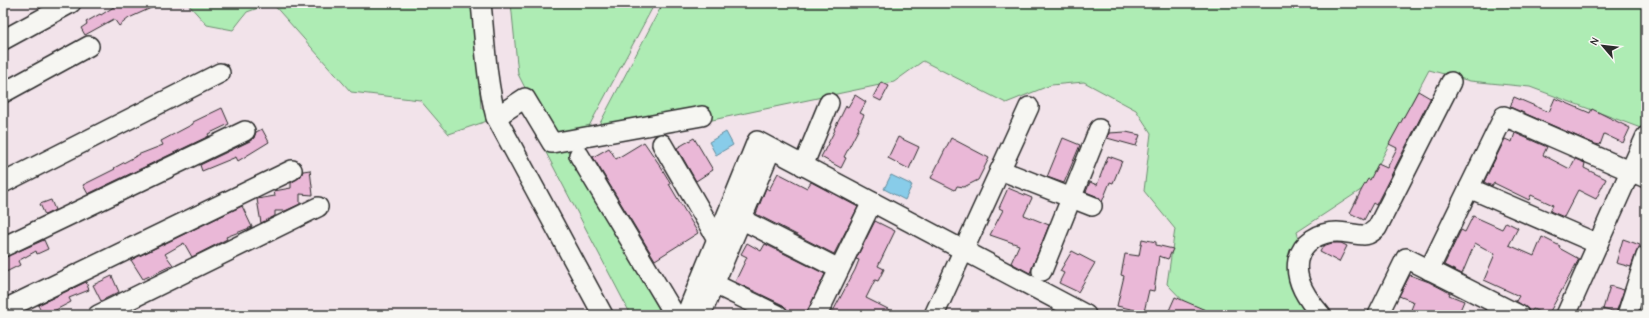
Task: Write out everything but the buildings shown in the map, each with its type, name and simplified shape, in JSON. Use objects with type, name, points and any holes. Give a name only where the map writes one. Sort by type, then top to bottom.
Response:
[{"type":"street","points":[[3,40],[71,3]]},
{"type":"street","points":[[481,3],[490,94],[504,112],[603,315]]},
{"type":"street","points":[[3,93],[89,46]]},
{"type":"street","points":[[3,183],[220,73]]},
{"type":"street","points":[[1321,315],[1304,294],[1300,282],[1297,267],[1299,256],[1304,245],[1315,237],[1336,232],[1365,235],[1371,233],[1377,228],[1451,82]]},
{"type":"street","points":[[504,112],[526,98],[552,143],[702,116]]},
{"type":"street","points":[[802,166],[829,103]]},
{"type":"street","points":[[934,315],[1029,108]]},
{"type":"street","points":[[1429,270],[1504,116],[1638,175]]},
{"type":"street","points":[[1042,271],[1099,129]]},
{"type":"street","points":[[3,247],[245,131]]},
{"type":"street","points":[[1566,315],[1598,244],[1638,175],[1646,136]]},
{"type":"street","points":[[662,144],[717,239]]},
{"type":"street","points":[[686,315],[708,280],[734,216],[771,149],[1086,315]]},
{"type":"street","points":[[579,155],[675,315]]},
{"type":"street","points":[[3,310],[292,170]]},
{"type":"street","points":[[1000,170],[1092,206]]},
{"type":"street","points":[[1469,188],[1598,244]]},
{"type":"street","points":[[817,315],[872,202]]},
{"type":"street","points":[[98,315],[318,207]]},
{"type":"street","points":[[701,315],[717,239],[734,216]]},
{"type":"street","points":[[734,216],[839,269]]},
{"type":"street","points":[[1627,315],[1646,256]]},
{"type":"street","points":[[1378,315],[1404,259],[1407,258],[1519,315]]},
{"type":"street","points":[[708,280],[778,315]]},
{"type":"green space","points":[[187,3],[272,3],[247,12],[233,30],[207,25]]},
{"type":"green space","points":[[272,3],[474,3],[481,108],[493,119],[449,134],[420,100],[351,92]]},
{"type":"green space","points":[[511,3],[655,3],[588,128],[549,135],[518,74]]},
{"type":"green space","points":[[663,3],[1646,3],[1646,130],[1530,87],[1470,81],[1429,70],[1367,186],[1297,232],[1319,315],[1203,315],[1193,311],[1167,284],[1175,229],[1144,191],[1151,133],[1136,110],[1084,82],[1051,85],[1006,103],[923,61],[894,82],[588,146]]},
{"type":"green space","points":[[542,145],[574,145],[575,163],[659,309],[652,313],[652,315],[631,315]]},
{"type":"water","points":[[726,132],[733,145],[716,155],[709,142]]},
{"type":"water","points":[[891,175],[912,185],[905,200],[884,189]]}]
